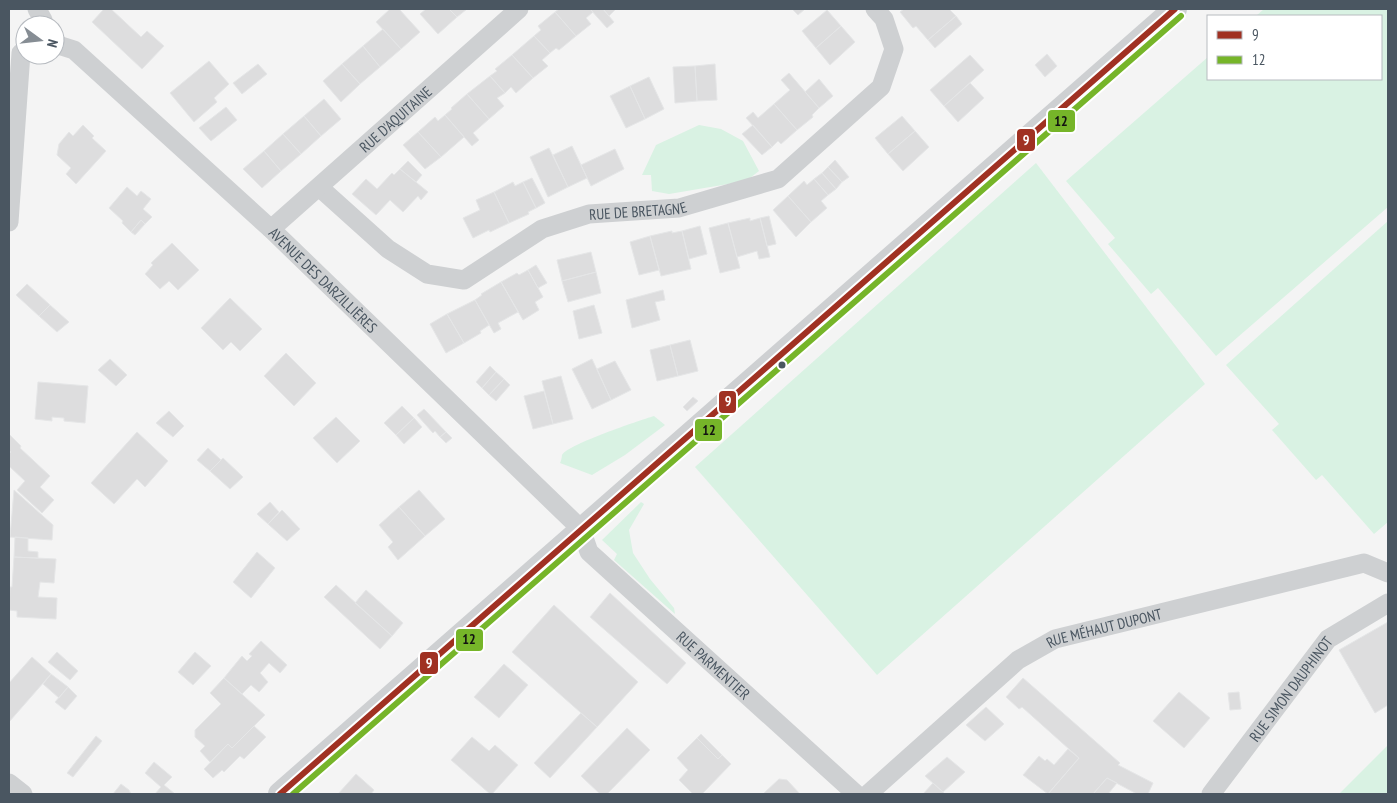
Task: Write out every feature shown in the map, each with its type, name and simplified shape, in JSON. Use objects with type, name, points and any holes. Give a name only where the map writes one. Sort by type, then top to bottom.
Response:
[{"type":"street","name":"RUE D'AQUITAINE","points":[[271,229],[519,9]]},
{"type":"street","name":"RUE DE BRETAGNE","points":[[319,187],[388,249],[426,274],[464,280],[542,228],[589,214],[679,208],[778,179],[881,87],[894,49],[884,19],[875,9]]},
{"type":"street","points":[[289,791],[581,529],[1175,9]]},
{"type":"street","name":"AVENUE DES DARZILLIÈRES","points":[[65,47],[74,50],[271,229],[581,529]]},
{"type":"street","points":[[9,222],[17,65]]},
{"type":"street","name":"RUE PARMENTIER","points":[[581,529],[589,552],[856,794]]},
{"type":"street","name":"RUE MÉHAUT DUPONT","points":[[868,794],[1018,660],[1055,639],[1364,563],[1388,573]]},
{"type":"street","name":"RUE SIMON DAUPHINOT","points":[[1211,794],[1328,639],[1388,603]]},
{"type":"street","points":[[9,784],[23,794]]},
{"type":"green space","points":[[1264,9],[1388,9],[1388,207],[1216,356],[1158,288],[1151,294],[1108,244],[1115,238],[1066,181],[1207,58],[1207,80],[1382,80],[1382,15],[1257,15]]},
{"type":"green space","points":[[699,125],[721,129],[743,141],[759,171],[746,181],[669,194],[652,191],[651,175],[642,175],[656,145]]},
{"type":"green space","points":[[1036,163],[1205,384],[877,675],[695,467]]},
{"type":"green space","points":[[1388,221],[1388,522],[1374,534],[1322,475],[1316,480],[1272,430],[1279,424],[1226,365]]},
{"type":"green space","points":[[654,416],[665,425],[625,455],[592,475],[560,463],[562,455],[577,445]]},
{"type":"green space","points":[[641,502],[644,504],[629,530],[633,553],[650,579],[674,608],[675,614],[614,560],[617,554],[602,540]]},
{"type":"green space","points":[[1388,745],[1388,794],[1339,794]]},
{"type":"building","points":[[104,9],[111,9],[141,37],[147,31],[164,46],[142,69],[92,22]]},
{"type":"building","points":[[390,9],[399,9],[420,32],[401,49],[376,22]]},
{"type":"building","points":[[426,9],[449,9],[457,17],[438,34],[420,14]]},
{"type":"building","points":[[449,9],[467,9],[457,17]]},
{"type":"building","points":[[559,9],[590,9],[593,12],[586,18],[591,24],[576,36],[555,12]]},
{"type":"building","points":[[590,9],[603,9],[614,22],[607,28]]},
{"type":"building","points":[[603,9],[616,9],[609,16]]},
{"type":"building","points":[[792,9],[805,9],[798,15]]},
{"type":"building","points":[[904,9],[949,9],[956,16],[928,40],[916,26],[913,28],[900,12]]},
{"type":"building","points":[[827,10],[841,26],[816,48],[802,31]]},
{"type":"building","points":[[555,12],[576,36],[559,50],[556,48],[550,53],[534,36],[541,30],[538,26]]},
{"type":"building","points":[[956,16],[962,24],[935,48],[928,40]]},
{"type":"building","points":[[841,26],[855,42],[830,65],[816,48]]},
{"type":"building","points":[[383,29],[401,49],[380,67],[363,46]]},
{"type":"building","points":[[534,36],[550,53],[542,60],[548,66],[533,78],[512,55]]},
{"type":"building","points":[[363,46],[380,67],[360,84],[342,64]]},
{"type":"building","points":[[1047,54],[1057,66],[1045,77],[1035,65]]},
{"type":"building","points":[[512,55],[533,78],[516,93],[511,87],[505,93],[490,76],[497,71],[495,69]]},
{"type":"building","points":[[970,55],[984,70],[944,106],[930,90]]},
{"type":"building","points":[[209,61],[229,84],[214,98],[217,102],[194,122],[170,93]]},
{"type":"building","points":[[258,64],[267,74],[242,94],[233,83]]},
{"type":"building","points":[[342,64],[360,84],[341,102],[323,81]]},
{"type":"building","points":[[715,64],[717,100],[697,101],[695,66]]},
{"type":"building","points":[[695,66],[697,101],[675,103],[673,67]]},
{"type":"building","points":[[789,73],[819,108],[812,115],[813,117],[797,130],[774,104],[790,90],[781,80]]},
{"type":"building","points":[[490,76],[505,93],[497,98],[504,106],[489,119],[467,94]]},
{"type":"building","points":[[649,77],[664,109],[645,119],[630,86]]},
{"type":"building","points":[[819,79],[833,96],[819,108],[805,92]]},
{"type":"building","points":[[970,83],[984,98],[958,122],[944,106]]},
{"type":"building","points":[[630,86],[645,119],[626,128],[610,96]]},
{"type":"building","points":[[467,94],[489,119],[473,133],[479,140],[472,146],[445,115]]},
{"type":"building","points":[[324,99],[341,119],[321,136],[304,116]]},
{"type":"building","points":[[774,104],[797,130],[781,144],[778,141],[772,147],[746,118],[753,112],[758,118]]},
{"type":"building","points":[[226,107],[237,120],[211,141],[199,128]]},
{"type":"building","points":[[445,115],[464,137],[441,157],[418,132],[435,117],[438,121]]},
{"type":"building","points":[[304,116],[321,136],[301,154],[283,134]]},
{"type":"building","points":[[902,116],[915,131],[888,154],[875,138]]},
{"type":"building","points":[[83,125],[94,136],[92,138],[106,151],[76,184],[66,174],[71,168],[57,155],[59,144],[69,132],[73,136]]},
{"type":"building","points":[[753,125],[772,147],[762,155],[742,134]]},
{"type":"building","points":[[915,131],[929,147],[903,171],[888,154]]},
{"type":"building","points":[[418,132],[441,157],[425,169],[403,145]]},
{"type":"building","points":[[283,134],[301,154],[281,171],[264,151]]},
{"type":"building","points":[[572,146],[587,178],[568,187],[553,155]]},
{"type":"building","points":[[549,148],[568,187],[548,197],[530,157]]},
{"type":"building","points":[[615,149],[624,169],[591,186],[581,165]]},
{"type":"building","points":[[264,151],[281,171],[262,188],[243,169]]},
{"type":"building","points":[[835,160],[849,177],[842,182],[828,167]]},
{"type":"building","points":[[408,161],[422,175],[416,182],[400,169]]},
{"type":"building","points":[[828,167],[842,182],[836,189],[822,173]]},
{"type":"building","points":[[400,169],[428,192],[421,200],[418,196],[403,212],[390,200],[376,215],[352,194],[366,179],[377,189],[392,173],[394,175]]},
{"type":"building","points":[[822,173],[836,189],[828,195],[814,179]]},
{"type":"building","points":[[532,178],[545,203],[536,208],[523,182]]},
{"type":"building","points":[[814,179],[828,195],[821,201],[827,208],[811,222],[788,196],[804,181],[807,185]]},
{"type":"building","points":[[513,182],[515,186],[523,182],[536,208],[528,212],[529,214],[509,223],[494,192]]},
{"type":"building","points":[[127,187],[137,196],[141,191],[151,199],[143,209],[152,217],[145,224],[141,220],[131,232],[122,223],[123,221],[109,208]]},
{"type":"building","points":[[494,192],[509,223],[473,238],[463,218],[480,210],[476,200]]},
{"type":"building","points":[[788,196],[811,222],[796,237],[773,210]]},
{"type":"building","points":[[769,216],[776,244],[767,246],[760,218]]},
{"type":"building","points":[[750,218],[750,221],[760,218],[770,257],[759,259],[757,251],[737,257],[728,223]]},
{"type":"building","points":[[141,220],[145,224],[135,235],[131,232]]},
{"type":"building","points":[[728,223],[740,268],[720,273],[709,228]]},
{"type":"building","points":[[700,226],[707,254],[689,259],[682,231]]},
{"type":"building","points":[[672,231],[672,233],[682,231],[691,269],[661,276],[650,236]]},
{"type":"building","points":[[650,236],[659,270],[639,275],[630,242]]},
{"type":"building","points":[[172,243],[199,270],[178,290],[169,281],[160,289],[145,274],[153,265],[151,263]]},
{"type":"building","points":[[591,252],[596,272],[562,281],[557,260]]},
{"type":"building","points":[[536,265],[547,283],[538,288],[528,270]]},
{"type":"building","points":[[528,270],[543,297],[535,302],[539,310],[523,320],[501,282],[517,273],[519,275]]},
{"type":"building","points":[[596,272],[601,293],[568,302],[562,281]]},
{"type":"building","points":[[501,282],[518,312],[498,323],[501,329],[494,333],[475,300],[481,294]]},
{"type":"building","points":[[27,284],[50,305],[39,316],[16,295]]},
{"type":"building","points":[[663,290],[665,300],[655,302],[660,320],[632,328],[626,300]]},
{"type":"building","points":[[230,298],[262,329],[240,351],[231,342],[223,350],[201,328]]},
{"type":"building","points":[[475,300],[489,325],[480,331],[481,333],[464,343],[447,314]]},
{"type":"building","points":[[50,305],[69,322],[57,332],[39,316]]},
{"type":"building","points":[[594,305],[602,333],[579,339],[573,311]]},
{"type":"building","points":[[447,314],[464,343],[446,353],[430,324]]},
{"type":"building","points":[[690,340],[698,371],[678,376],[670,345]]},
{"type":"building","points":[[670,345],[678,376],[657,381],[650,350]]},
{"type":"building","points":[[286,353],[316,383],[294,406],[264,376]]},
{"type":"building","points":[[110,359],[127,375],[116,386],[98,370]]},
{"type":"building","points":[[592,359],[611,400],[592,409],[572,369]]},
{"type":"building","points":[[615,361],[631,390],[611,400],[597,369]]},
{"type":"building","points":[[490,366],[496,372],[482,388],[476,382]]},
{"type":"building","points":[[496,372],[504,379],[489,395],[482,388]]},
{"type":"building","points":[[561,376],[573,419],[553,424],[542,381]]},
{"type":"building","points":[[504,379],[510,385],[496,401],[489,395]]},
{"type":"building","points":[[38,382],[88,386],[85,423],[64,421],[64,418],[52,417],[52,421],[35,419]]},
{"type":"building","points":[[544,391],[553,424],[533,429],[524,396]]},
{"type":"building","points":[[693,397],[698,401],[687,411],[683,407]]},
{"type":"building","points":[[402,406],[414,418],[396,435],[384,423]]},
{"type":"building","points":[[424,409],[446,432],[440,437],[435,431],[433,433],[417,415]]},
{"type":"building","points":[[169,411],[184,426],[173,437],[156,423]]},
{"type":"building","points":[[336,417],[360,441],[337,463],[313,438]]},
{"type":"building","points":[[414,418],[422,427],[404,444],[396,435]]},
{"type":"building","points":[[137,432],[168,461],[145,487],[137,479],[114,504],[91,483]]},
{"type":"building","points":[[446,432],[452,438],[446,443],[440,437]]},
{"type":"building","points":[[9,434],[21,446],[20,448],[50,476],[40,487],[54,500],[42,513],[17,490],[25,481],[9,466],[9,454],[11,452],[9,450]]},
{"type":"building","points":[[208,448],[221,460],[210,471],[197,460]]},
{"type":"building","points":[[223,458],[243,477],[230,489],[210,471]]},
{"type":"building","points":[[14,490],[53,525],[52,540],[10,537]]},
{"type":"building","points":[[419,490],[445,519],[425,536],[399,507]]},
{"type":"building","points":[[270,502],[279,512],[268,524],[257,514]]},
{"type":"building","points":[[399,507],[425,536],[398,560],[388,547],[393,542],[379,525]]},
{"type":"building","points":[[282,510],[300,529],[287,541],[268,524]]},
{"type":"building","points":[[15,537],[28,538],[28,551],[38,552],[38,558],[14,557]]},
{"type":"building","points":[[257,552],[275,568],[251,598],[233,582]]},
{"type":"building","points":[[14,557],[56,559],[54,583],[40,582],[38,597],[57,598],[56,619],[17,617],[17,611],[9,610]]},
{"type":"building","points":[[336,585],[392,636],[380,649],[324,597]]},
{"type":"building","points":[[366,590],[403,623],[392,636],[355,603]]},
{"type":"building","points":[[610,593],[686,663],[667,684],[590,617]]},
{"type":"building","points":[[554,605],[638,682],[597,727],[512,652]]},
{"type":"building","points":[[1388,622],[1388,705],[1375,713],[1339,650]]},
{"type":"building","points":[[261,641],[287,665],[280,673],[269,663],[260,673],[268,682],[259,692],[251,685],[242,694],[224,678],[242,656],[247,661],[252,656],[249,654]]},
{"type":"building","points":[[57,652],[78,671],[70,680],[48,662]]},
{"type":"building","points":[[195,652],[211,666],[193,685],[178,672]]},
{"type":"building","points":[[32,657],[51,674],[9,722],[9,683]]},
{"type":"building","points":[[504,664],[528,685],[499,718],[474,697]]},
{"type":"building","points":[[51,674],[68,687],[59,698],[43,684]]},
{"type":"building","points":[[224,678],[265,715],[232,748],[228,744],[210,762],[200,751],[205,746],[195,737],[195,730],[221,704],[210,693]]},
{"type":"building","points":[[1023,678],[1120,763],[1118,765],[1153,783],[1148,794],[1137,794],[1107,778],[1093,794],[1048,794],[1079,758],[1022,707],[1019,709],[1006,697]]},
{"type":"building","points":[[68,687],[77,696],[65,710],[55,702]]},
{"type":"building","points":[[1179,692],[1210,718],[1184,748],[1153,721]]},
{"type":"building","points":[[1239,692],[1241,709],[1230,710],[1228,693]]},
{"type":"building","points":[[986,707],[1004,724],[985,741],[966,725]]},
{"type":"building","points":[[581,713],[597,727],[550,778],[534,763]]},
{"type":"building","points":[[254,726],[266,737],[244,759],[240,756],[224,772],[222,770],[213,778],[204,769],[228,744],[232,748]]},
{"type":"building","points":[[627,728],[650,750],[607,794],[600,794],[581,776]]},
{"type":"building","points":[[701,734],[722,755],[718,759],[697,738]]},
{"type":"building","points":[[96,736],[102,741],[73,777],[67,773]]},
{"type":"building","points":[[472,737],[489,751],[495,745],[518,765],[492,794],[451,760]]},
{"type":"building","points":[[697,738],[718,759],[722,755],[731,764],[702,794],[693,794],[679,780],[688,770],[677,758]]},
{"type":"building","points":[[1068,749],[1079,758],[1048,794],[1023,775],[1039,756],[1045,761],[1047,759],[1054,765]]},
{"type":"building","points":[[947,757],[965,772],[943,792],[925,776]]},
{"type":"building","points":[[154,762],[172,777],[164,785],[175,794],[155,794],[161,787],[145,773]]},
{"type":"building","points":[[356,774],[374,790],[371,794],[338,794]]},
{"type":"building","points":[[1107,778],[1117,783],[1108,794],[1093,794]]},
{"type":"building","points":[[779,779],[787,780],[800,794],[763,794]]},
{"type":"building","points":[[933,783],[943,792],[945,794],[923,794]]},
{"type":"building","points":[[121,784],[129,790],[131,794],[113,794]]},
{"type":"transit line","name":"9","points":[[280,794],[1175,9]]},
{"type":"transit line","name":"12","points":[[293,794],[1181,16]]}]
